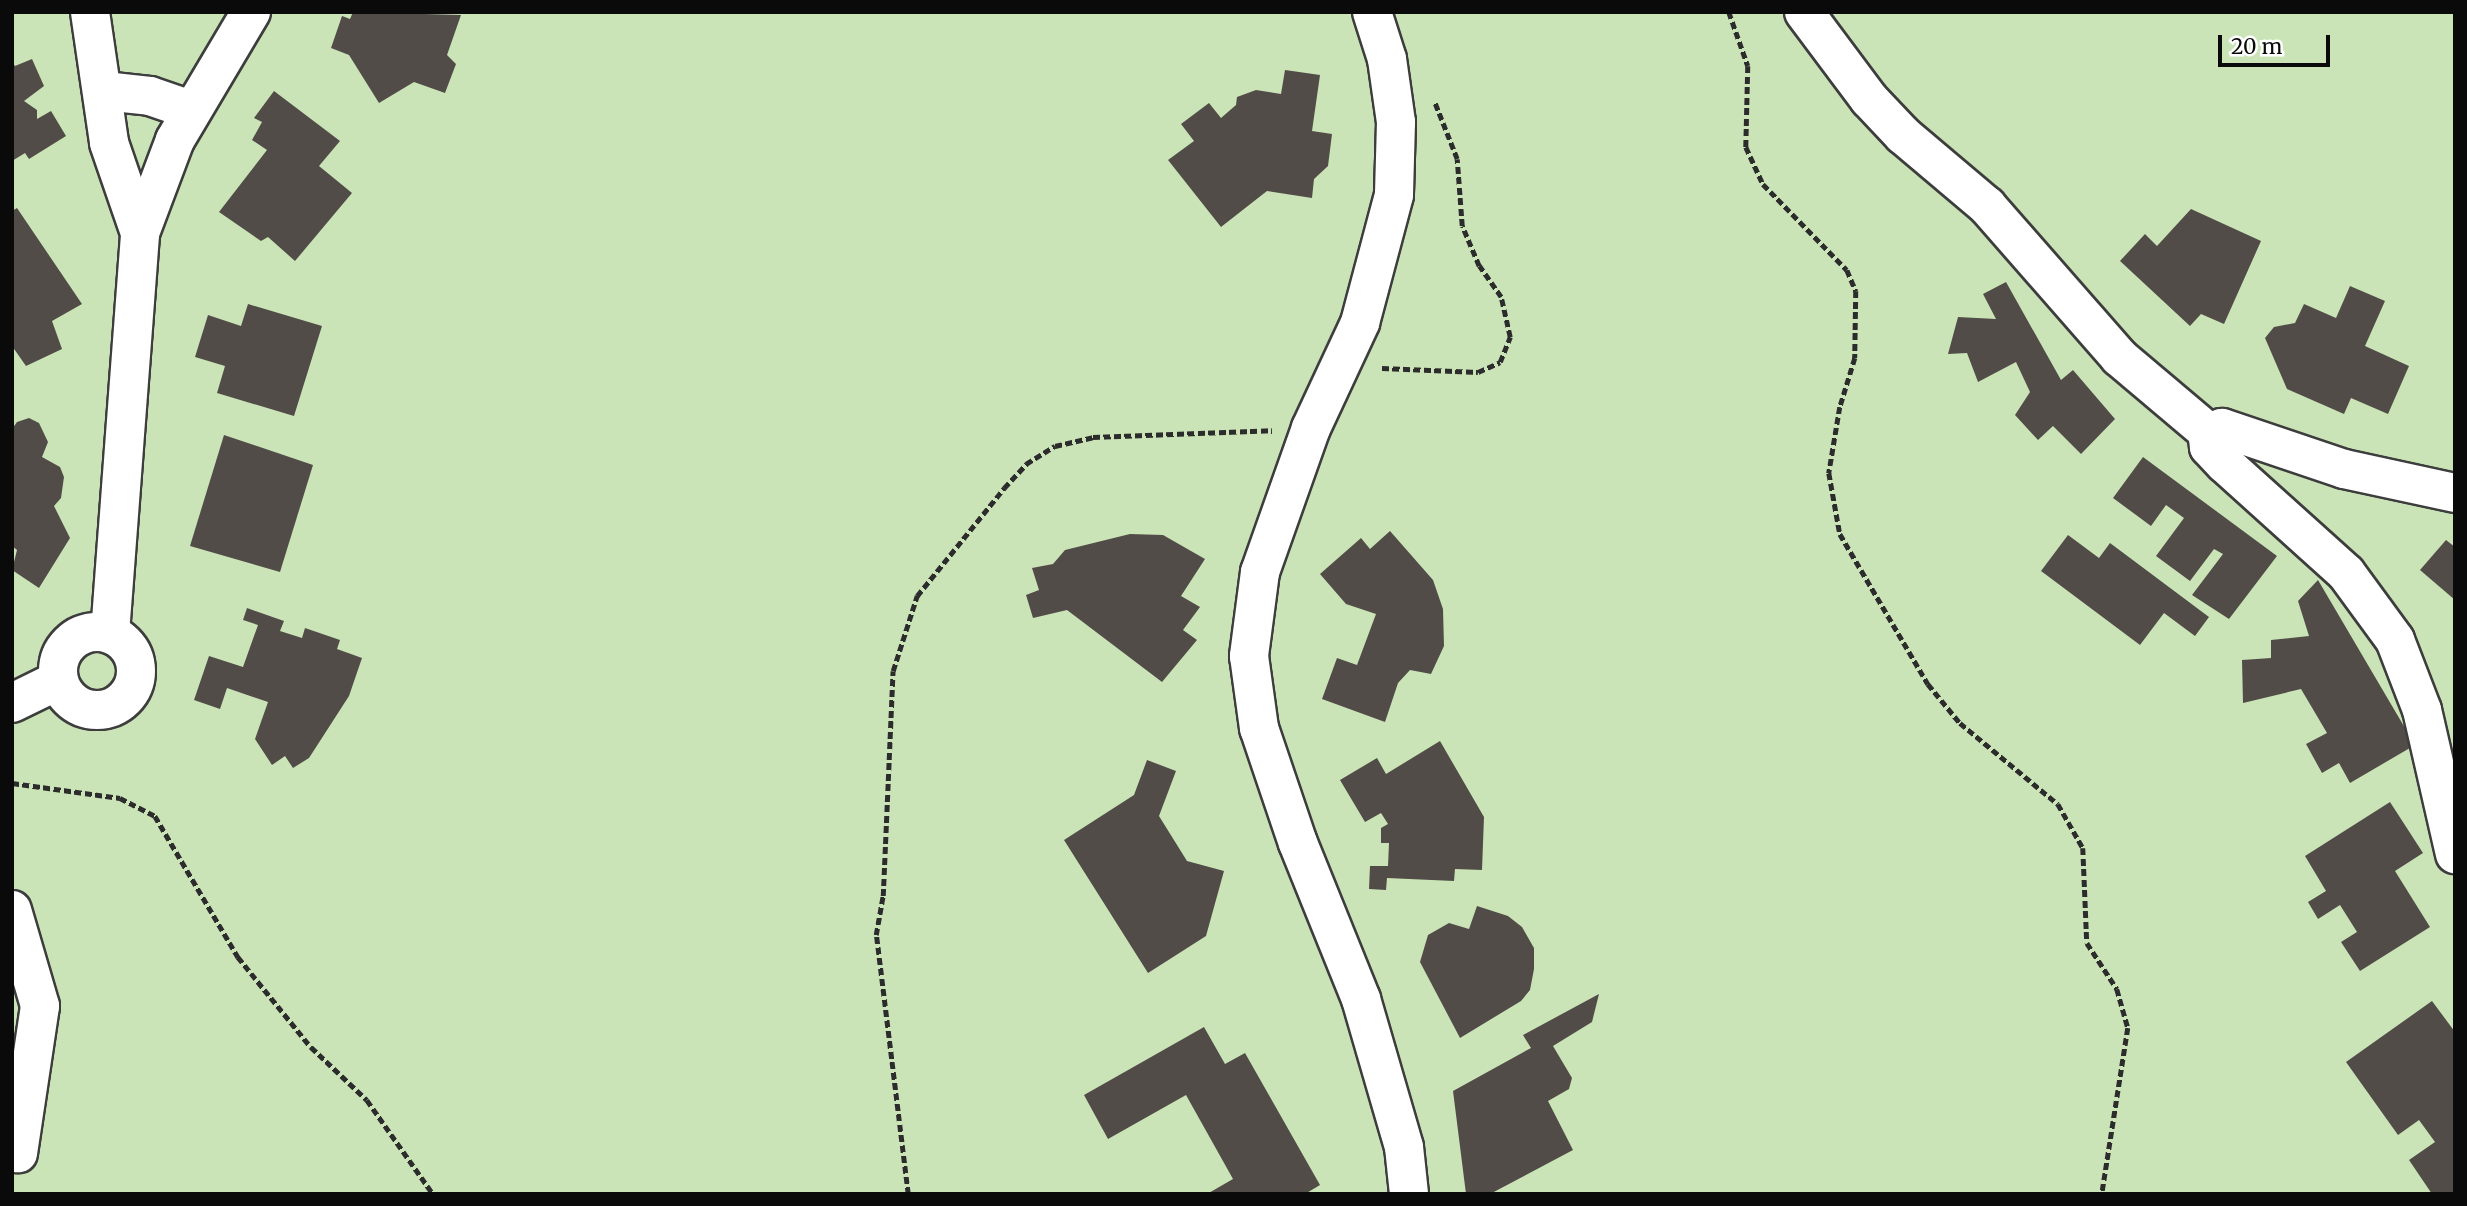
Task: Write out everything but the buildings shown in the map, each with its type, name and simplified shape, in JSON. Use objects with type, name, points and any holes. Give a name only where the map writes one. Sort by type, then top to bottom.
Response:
[{"type":"street","points":[[90,12],[114,164],[140,233]]},
{"type":"street","points":[[110,634],[140,233],[160,174],[191,110],[251,12]]},
{"type":"street","points":[[1373,12],[1387,58],[1396,122],[1394,195],[1360,323],[1311,428],[1261,572],[1249,656],[1251,688],[1259,728],[1298,843],[1361,999],[1404,1147],[1409,1194]]},
{"type":"street","points":[[1804,12],[1827,47],[1894,126],[1987,206],[2127,364],[2210,434],[2212,450],[2346,573],[2395,640],[2422,710],[2455,854]]},
{"type":"street","points":[[104,91],[150,96],[191,110]]},
{"type":"street","points":[[2210,434],[2226,429],[2344,469],[2455,493]]},
{"type":"street","points":[[110,634],[127,645],[136,663],[135,683],[124,700],[106,709],[86,709],[69,698],[59,680],[58,663],[65,648],[77,637],[110,634]]},
{"type":"street","points":[[12,704],[59,680]]},
{"type":"street","points":[[12,910],[40,1006],[19,1153]]},
{"type":"path","points":[[1728,12],[1748,66],[1746,147],[1763,184],[1847,270],[1856,291],[1855,358],[1840,407],[1829,473],[1840,534],[1928,684],[1960,723],[2058,804],[2082,848],[2087,943],[2116,989],[2128,1028],[2102,1194]]},
{"type":"path","points":[[1339,365],[1462,373],[1494,367],[1506,355],[1510,337],[1507,316],[1462,226],[1457,159],[1431,88]]},
{"type":"path","points":[[908,1194],[876,935],[883,896],[893,671],[917,596],[1026,464],[1055,446],[1093,437],[1311,428]]},
{"type":"path","points":[[12,783],[120,798],[155,817],[238,957],[311,1047],[367,1100],[433,1194]]},
{"type":"green space","points":[[12,12],[2455,12],[2455,1194],[12,1194]]}]
